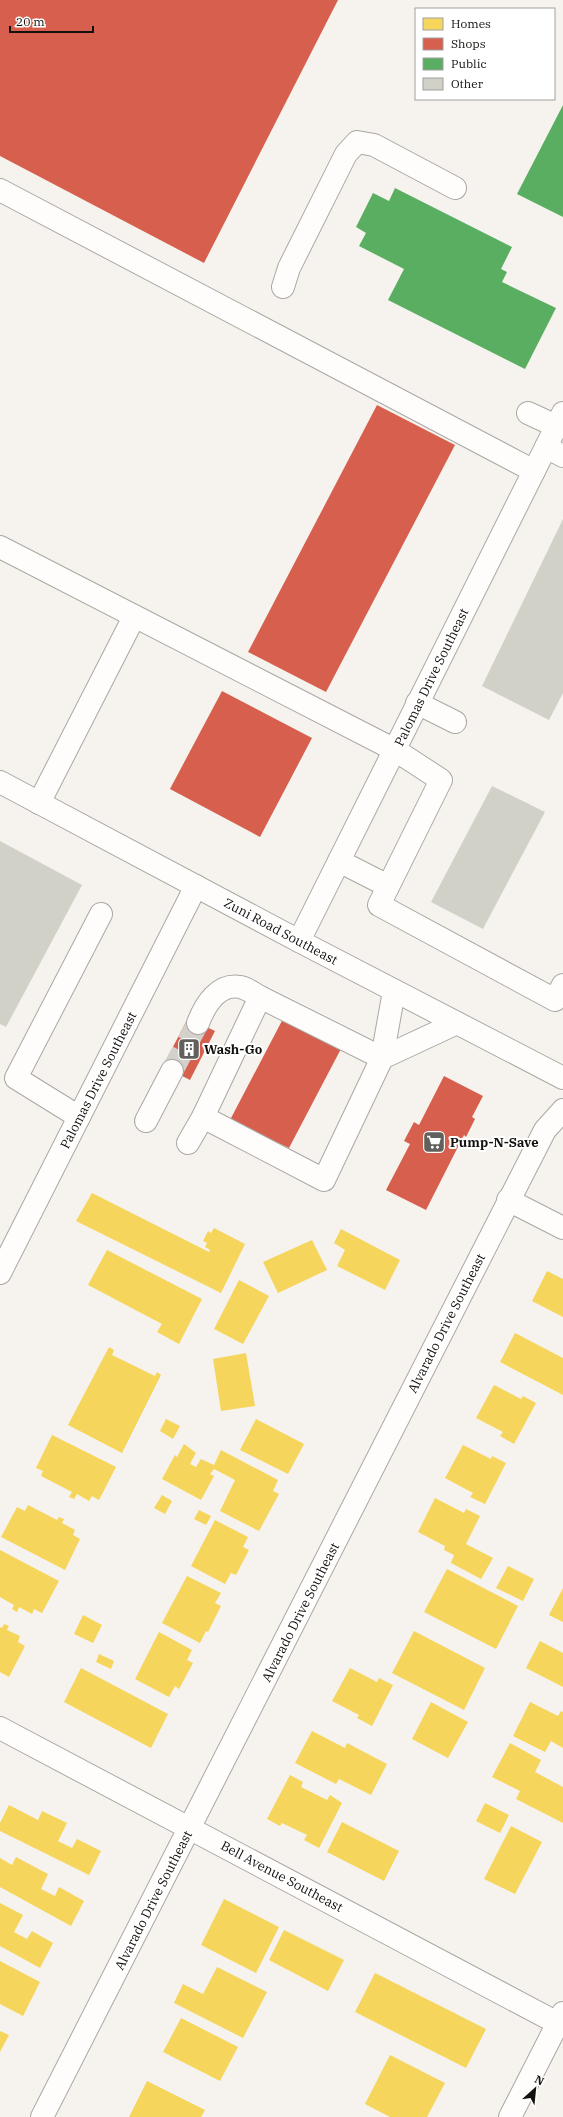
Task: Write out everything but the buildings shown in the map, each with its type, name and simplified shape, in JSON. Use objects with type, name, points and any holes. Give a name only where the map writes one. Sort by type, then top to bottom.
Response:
[{"type":"street","points":[[283,287],[289,268],[346,154],[357,142],[374,145],[455,188]]},
{"type":"street","points":[[0,190],[534,471]]},
{"type":"street","points":[[528,412],[560,419]]},
{"type":"street","name":"Palomas Drive Southeast","points":[[299,941],[534,471],[554,451],[560,419]]},
{"type":"street","points":[[0,547],[395,750],[441,780],[379,905],[555,1000],[563,985]]},
{"type":"street","points":[[39,802],[134,617]]},
{"type":"street","points":[[417,703],[455,722]]},
{"type":"street","name":"Zuni Road Southeast","points":[[0,782],[394,991],[563,1078]]},
{"type":"street","points":[[339,861],[388,886]]},
{"type":"street","name":"Palomas Drive Southeast","points":[[0,1273],[196,886]]},
{"type":"street","points":[[79,1117],[16,1078],[101,914]]},
{"type":"street","points":[[198,1023],[209,1001],[218,993],[230,987],[241,987],[382,1058]]},
{"type":"street","points":[[202,1117],[324,1180],[382,1058],[394,991]]},
{"type":"street","points":[[188,1143],[260,997]]},
{"type":"street","points":[[382,1058],[456,1023]]},
{"type":"street","points":[[146,1121],[172,1071]]},
{"type":"street","name":"Alvarado Drive Southeast","points":[[42,2117],[508,1200],[545,1130],[563,1110]]},
{"type":"street","points":[[508,1200],[563,1228]]},
{"type":"street","name":"Bell Avenue Southeast","points":[[0,1728],[561,2021]]},
{"type":"street","points":[[510,2117],[561,2021]]},
{"type":"tunnel","points":[[172,1071],[198,1023]]},
{"type":"place","name":"Wash-Go","points":[[189,1049]]},
{"type":"place","name":"Pump-N-Save","points":[[434,1142]]}]
